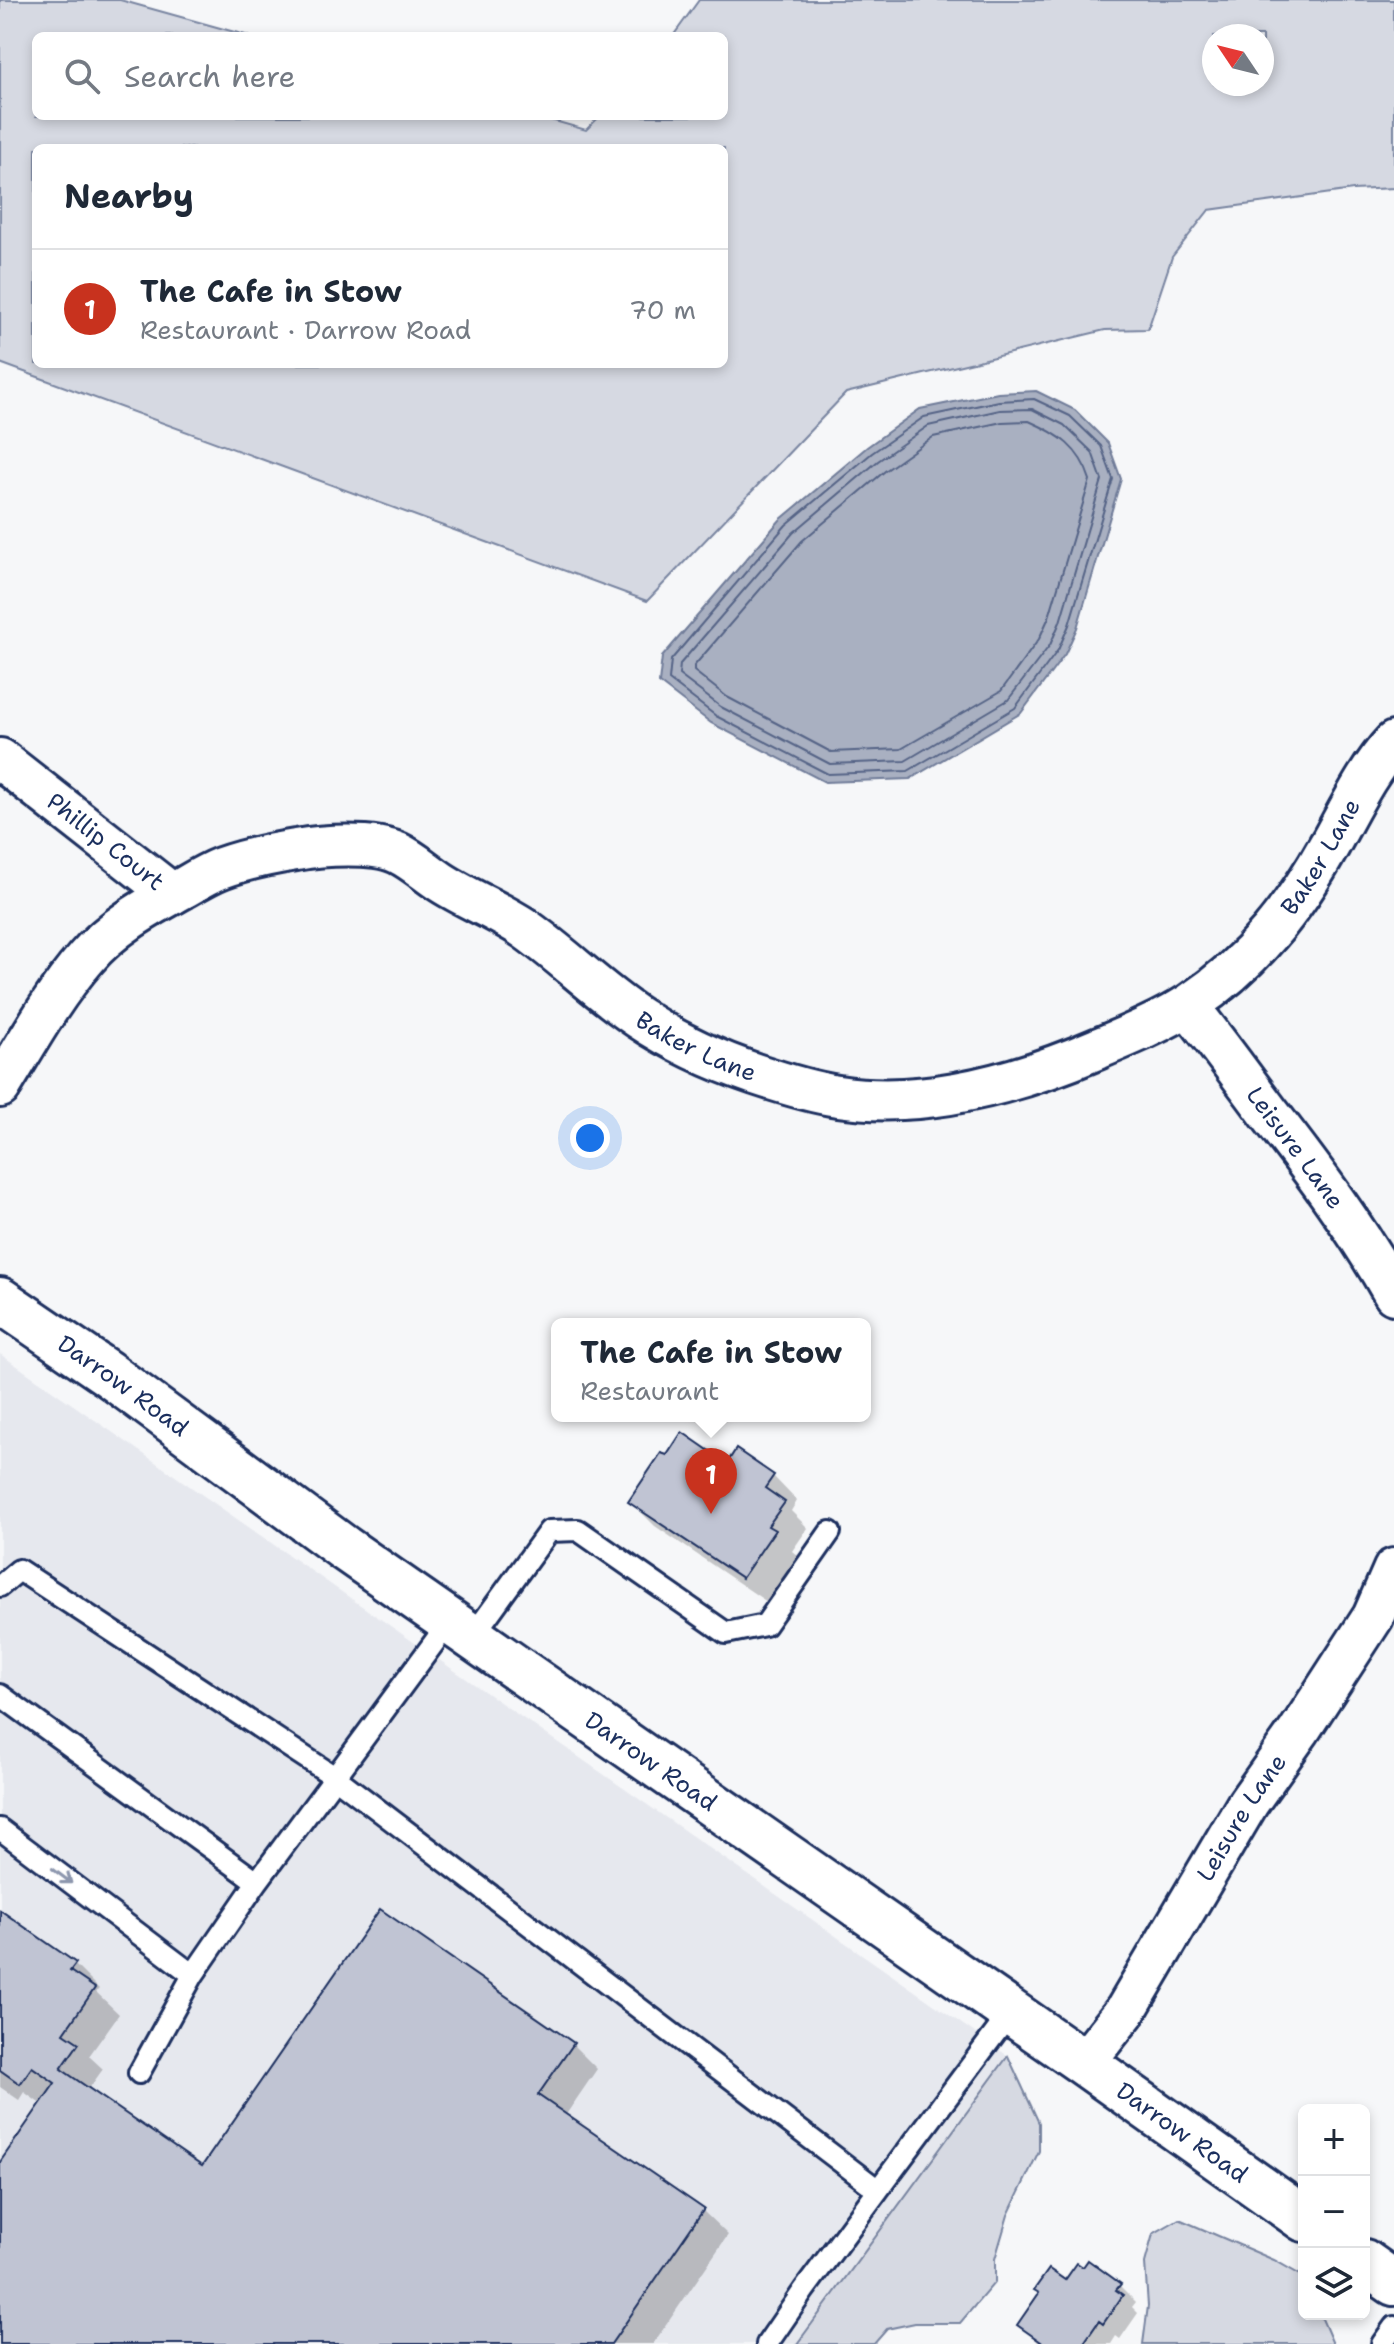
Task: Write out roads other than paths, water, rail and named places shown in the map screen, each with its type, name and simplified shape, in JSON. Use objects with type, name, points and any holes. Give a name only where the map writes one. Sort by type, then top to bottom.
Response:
[{"type":"main road","name":"Darrow Road","points":[[0,1300],[107,1373],[344,1548],[1298,2215]]},
{"type":"main road","points":[[1370,2266],[1394,2283]]},
{"type":"street","name":"Baker Lane","points":[[0,1087],[53,1000],[88,954],[133,916],[216,869],[259,856],[352,845],[396,852],[445,885],[486,905],[524,929],[642,1021],[690,1048],[735,1067],[787,1085],[839,1097],[895,1099],[948,1094],[1008,1081],[1081,1056],[1188,1006],[1241,966],[1285,917],[1354,800],[1394,742]]},
{"type":"street","name":"Phillip Court","points":[[0,759],[172,894]]},
{"type":"street","name":"Leisure Lane","points":[[1188,1006],[1227,1053],[1308,1164],[1378,1265],[1394,1294]]},
{"type":"street","name":"Leisure Lane","points":[[1084,2063],[1126,2010],[1248,1803],[1373,1617],[1394,1569]]},
{"type":"lane","points":[[139,2073],[193,1975],[335,1777],[549,1531],[578,1530],[726,1633],[765,1625],[830,1532]]},
{"type":"lane","points":[[0,1586],[19,1570],[335,1777],[878,2190]]},
{"type":"lane","points":[[0,1695],[257,1882]]},
{"type":"lane","points":[[0,1829],[193,1975]]},
{"type":"lane","points":[[767,2344],[1011,2012]]},
{"type":"lane","points":[[1382,2344],[1394,2327]]},
{"type":"water","points":[[1036,391],[1075,410],[1108,443],[1121,479],[1077,628],[1065,654],[1021,713],[910,779],[825,782],[711,723],[659,683],[662,657],[780,520],[867,447],[920,409],[998,393]]},
{"type":"place","name":"The Cafe in Stow","points":[[711,1514]]}]
